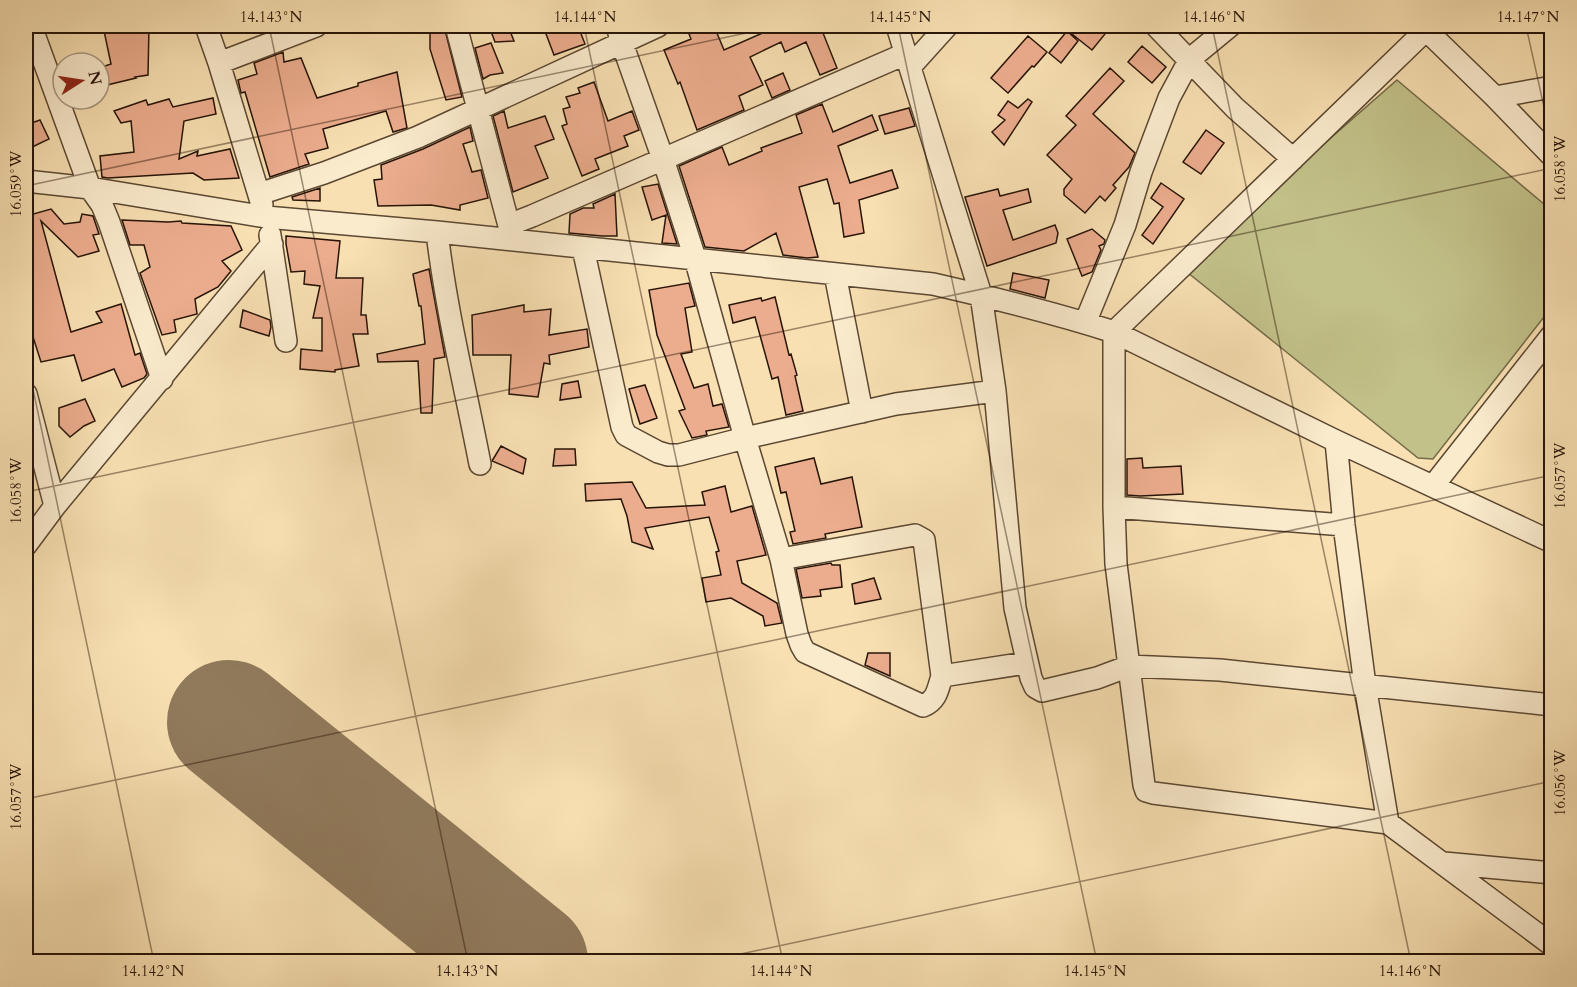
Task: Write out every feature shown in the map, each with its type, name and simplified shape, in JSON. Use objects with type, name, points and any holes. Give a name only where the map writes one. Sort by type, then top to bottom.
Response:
[{"type":"street","points":[[31,26],[90,188],[109,222],[162,379]]},
{"type":"street","points":[[206,26],[266,217],[286,341]]},
{"type":"street","points":[[219,63],[316,26]]},
{"type":"street","points":[[456,26],[511,233]]},
{"type":"street","points":[[259,194],[324,173],[418,137],[478,109],[620,34],[658,26]]},
{"type":"street","points":[[897,26],[981,295],[994,391],[1015,608],[1026,663],[1035,687],[1042,691],[1097,678],[1129,666],[1220,670],[1551,705]]},
{"type":"street","points":[[511,233],[663,159],[907,61],[947,26]]},
{"type":"street","points":[[1156,26],[1235,108],[1293,159]]},
{"type":"street","points":[[1085,322],[1125,225],[1141,172],[1169,98],[1190,59],[1230,26]]},
{"type":"street","points":[[1551,156],[1425,28],[1114,332],[1116,564],[1146,791],[1388,823],[1551,945]]},
{"type":"street","points":[[620,34],[695,258],[781,559],[801,645],[805,652],[923,706],[930,704],[942,676],[924,540],[920,536],[915,535],[781,559]]},
{"type":"street","points":[[1495,97],[1551,87]]},
{"type":"street","points":[[26,180],[90,188],[266,217],[437,232],[511,233],[583,248],[933,284],[981,295],[1085,322],[1114,332],[1336,441],[1551,542]]},
{"type":"street","points":[[437,232],[450,318],[480,464]]},
{"type":"street","points":[[26,545],[55,506],[272,244]]},
{"type":"street","points":[[583,248],[619,418],[626,435],[658,452],[679,455],[896,404],[994,391]]},
{"type":"street","points":[[836,274],[862,412]]},
{"type":"street","points":[[1434,486],[1551,341]]},
{"type":"street","points":[[26,394],[55,506]]},
{"type":"street","points":[[1336,441],[1344,525],[1365,685],[1388,823]]},
{"type":"street","points":[[1114,507],[1344,525]]},
{"type":"street","points":[[942,676],[1026,663]]},
{"type":"street","points":[[1443,863],[1551,873]]},
{"type":"shaded area","points":[[1397,80],[1551,210],[1551,308],[1433,459],[1418,458],[1182,268]]},
{"type":"building","points":[[103,26],[149,26],[148,75],[111,84],[111,51],[108,51]]},
{"type":"building","points":[[444,26],[462,97],[446,100],[430,49],[430,28]]},
{"type":"building","points":[[489,26],[508,26],[514,41],[495,42]]},
{"type":"building","points":[[543,26],[578,26],[585,44],[554,55]]},
{"type":"building","points":[[708,26],[714,26],[724,50],[774,28],[773,26],[839,26],[823,33],[837,68],[820,75],[806,42],[785,52],[781,42],[750,57],[763,85],[739,96],[744,110],[697,130],[680,82],[678,84],[664,50],[691,39],[689,34]]},
{"type":"building","points":[[1062,26],[1094,26],[1105,34],[1092,50]]},
{"type":"building","points":[[1067,31],[1078,41],[1061,63],[1049,53]]},
{"type":"building","points":[[1028,36],[1047,52],[1008,93],[991,78]]},
{"type":"building","points":[[491,43],[503,73],[490,75],[483,79],[475,48]]},
{"type":"building","points":[[1142,46],[1166,67],[1152,83],[1128,62]]},
{"type":"building","points":[[283,52],[284,62],[301,58],[317,98],[397,72],[407,128],[393,132],[386,111],[323,129],[328,148],[305,154],[309,164],[270,177],[245,92],[241,93],[238,80],[257,74],[254,63]]},
{"type":"building","points":[[1110,68],[1124,81],[1093,114],[1135,153],[1129,167],[1113,185],[1116,188],[1105,201],[1100,196],[1085,213],[1064,195],[1064,189],[1072,179],[1047,155],[1076,125],[1066,116]]},
{"type":"building","points":[[783,73],[790,90],[772,98],[765,81]]},
{"type":"building","points":[[594,82],[608,121],[632,111],[639,130],[624,136],[628,146],[595,159],[599,169],[582,176],[562,126],[567,124],[563,109],[570,107],[566,97],[580,93],[578,88]]},
{"type":"building","points":[[213,98],[216,114],[184,121],[179,159],[198,151],[197,156],[230,149],[239,178],[204,180],[193,173],[102,177],[100,156],[134,152],[131,121],[121,123],[114,111],[146,100],[148,105],[169,99],[173,107]]},
{"type":"building","points":[[1028,99],[1032,102],[1004,145],[992,132],[1005,120],[998,115],[1008,101],[1018,108]]},
{"type":"building","points":[[822,104],[833,132],[872,115],[878,130],[838,146],[850,183],[892,170],[898,188],[859,200],[864,233],[844,237],[839,203],[834,204],[827,179],[799,187],[818,257],[783,255],[776,233],[744,251],[705,247],[679,166],[722,147],[729,165],[762,151],[761,148],[802,133],[796,115]]},
{"type":"building","points":[[909,108],[915,126],[885,134],[879,116]]},
{"type":"building","points":[[504,111],[508,128],[545,116],[554,139],[535,146],[548,178],[513,192],[493,116]]},
{"type":"building","points":[[40,120],[49,139],[26,150],[26,125]]},
{"type":"building","points":[[470,127],[473,141],[463,144],[472,172],[481,170],[488,198],[460,205],[460,210],[431,205],[378,206],[374,180],[382,179],[381,165]]},
{"type":"building","points":[[1206,130],[1224,143],[1201,174],[1183,162]]},
{"type":"building","points":[[1161,183],[1184,199],[1153,244],[1142,235],[1163,207],[1151,198]]},
{"type":"building","points":[[658,184],[677,244],[662,243],[666,215],[652,220],[642,187]]},
{"type":"building","points":[[320,188],[320,201],[293,200],[292,197]]},
{"type":"building","points":[[998,189],[1000,196],[1028,189],[1031,202],[1003,210],[1013,240],[1055,225],[1058,233],[1056,243],[987,266],[965,197]]},
{"type":"building","points":[[615,194],[617,236],[569,233],[570,214],[583,208],[594,208],[593,204]]},
{"type":"building","points":[[51,209],[64,224],[80,222],[82,214],[93,216],[99,234],[93,235],[99,251],[78,257],[41,221],[71,332],[102,322],[96,312],[121,304],[135,355],[140,353],[147,374],[144,378],[122,387],[114,369],[82,381],[74,355],[41,362],[26,315],[26,216]]},
{"type":"building","points":[[122,220],[181,221],[182,223],[231,226],[242,250],[222,261],[231,271],[218,287],[195,299],[197,314],[174,320],[176,332],[162,335],[140,273],[150,267],[144,245],[130,245]]},
{"type":"building","points":[[1092,229],[1105,240],[1104,244],[1099,246],[1101,250],[1092,272],[1082,276],[1067,239]]},
{"type":"building","points":[[286,236],[340,241],[336,278],[363,278],[361,315],[366,315],[368,334],[353,334],[359,366],[335,370],[335,372],[300,369],[301,349],[322,351],[322,318],[313,318],[320,286],[304,284],[305,271],[291,272]]},
{"type":"building","points":[[429,269],[445,357],[434,359],[432,413],[421,413],[418,361],[378,362],[377,354],[425,344],[421,306],[419,306],[413,274]]},
{"type":"building","points":[[1013,273],[1049,280],[1045,298],[1010,289]]},
{"type":"building","points":[[689,283],[695,306],[685,308],[692,352],[681,354],[694,388],[708,384],[713,406],[722,404],[729,427],[706,431],[707,435],[692,438],[679,411],[685,409],[657,335],[649,290]]},
{"type":"building","points":[[775,297],[789,355],[791,354],[797,375],[795,376],[803,411],[786,415],[778,377],[772,379],[755,317],[733,323],[729,305]]},
{"type":"building","points":[[524,305],[524,312],[551,309],[549,335],[587,329],[589,347],[549,355],[550,364],[544,363],[538,397],[509,394],[511,355],[473,355],[472,315]]},
{"type":"building","points":[[243,310],[270,320],[269,336],[240,327]]},
{"type":"building","points":[[578,381],[581,397],[560,400],[562,384]]},
{"type":"building","points":[[645,385],[657,418],[640,424],[629,389]]},
{"type":"building","points":[[85,399],[95,421],[70,437],[59,426],[59,408]]},
{"type":"building","points":[[501,446],[526,459],[523,474],[492,461]]},
{"type":"building","points":[[555,449],[575,449],[576,465],[553,466]]},
{"type":"building","points":[[814,458],[821,484],[852,477],[862,527],[825,534],[826,538],[793,544],[790,532],[795,531],[786,492],[781,493],[775,467]]},
{"type":"building","points":[[1142,458],[1143,468],[1181,466],[1183,494],[1127,495],[1127,459]]},
{"type":"building","points":[[632,482],[646,508],[705,505],[702,492],[725,486],[731,512],[752,506],[766,555],[737,561],[742,583],[777,603],[782,623],[765,626],[763,616],[731,598],[706,602],[702,578],[721,575],[716,552],[719,551],[709,517],[645,528],[653,549],[632,542],[621,499],[586,501],[585,484]]},
{"type":"building","points":[[831,563],[840,565],[842,587],[820,590],[821,596],[802,598],[796,569]]},
{"type":"building","points":[[874,578],[881,599],[855,604],[852,584]]},
{"type":"building","points":[[868,653],[890,653],[890,676],[865,665]]},
{"type":"runway","points":[[229,722],[526,962]]}]
